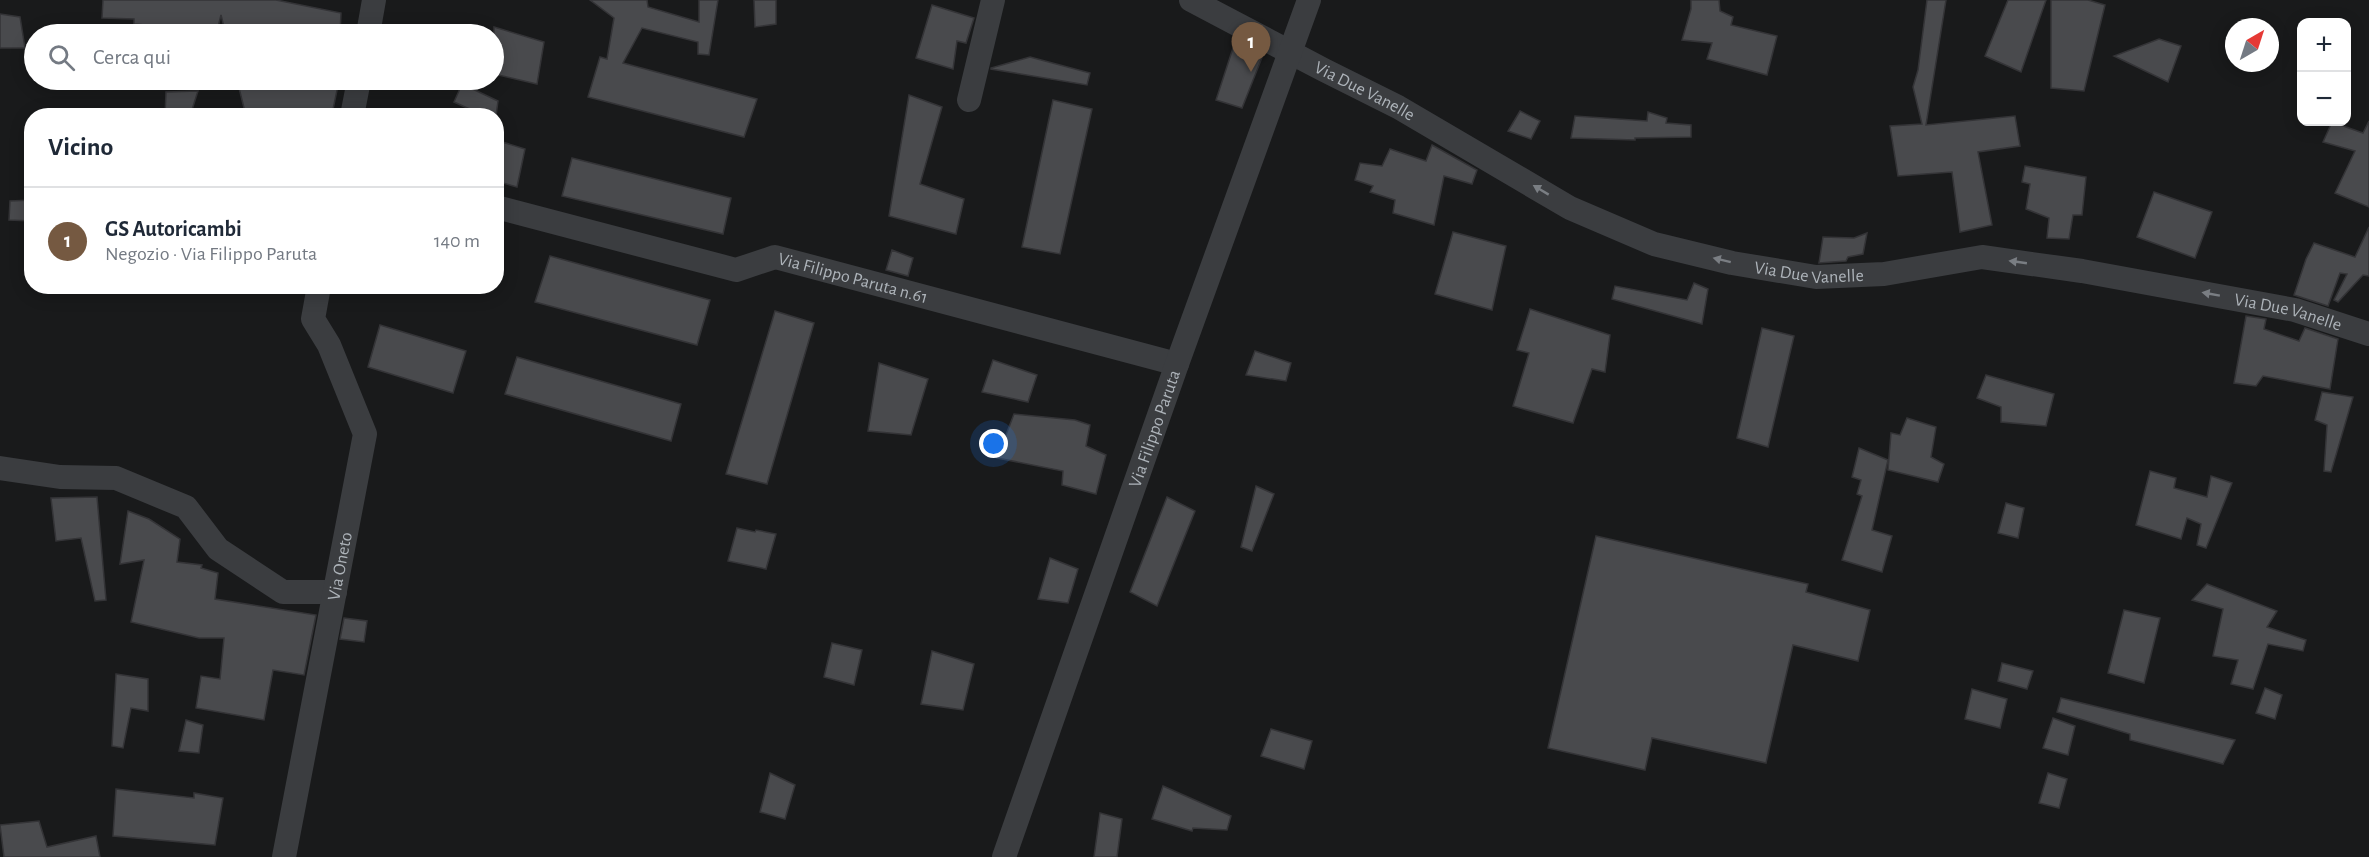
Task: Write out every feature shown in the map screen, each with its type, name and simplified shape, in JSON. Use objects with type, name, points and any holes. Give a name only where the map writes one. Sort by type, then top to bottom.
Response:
[{"type":"street","points":[[370,24],[374,0]]},
{"type":"street","points":[[969,100],[993,0]]},
{"type":"street","name":"Via Due Vanelle","points":[[1191,0],[1398,107],[1570,208],[1654,244],[1732,263],[1816,277],[1884,274],[1982,257],[2082,271],[2295,310],[2369,334]]},
{"type":"street","name":"Via Filippo Paruta","points":[[1004,857],[1177,364],[1309,0]]},
{"type":"street","points":[[354,108],[357,90]]},
{"type":"street","name":"Via Filippo Paruta n.61","points":[[504,209],[736,270],[775,257],[1177,364]]},
{"type":"street","name":"Via Oneto","points":[[284,857],[365,434],[329,345],[313,319],[318,294]]},
{"type":"street","points":[[0,468],[60,477],[116,478],[186,507],[218,549],[283,592],[335,592]]},
{"type":"building","points":[[103,0],[276,0],[341,13],[340,24],[223,24],[221,15],[219,24],[134,24],[134,19],[102,18]]},
{"type":"building","points":[[590,0],[647,0],[648,7],[699,22],[699,0],[718,0],[709,55],[698,54],[698,42],[642,28],[623,63],[757,99],[744,137],[588,97],[600,57],[607,59],[614,18]]},
{"type":"building","points":[[754,0],[776,0],[776,24],[755,27]]},
{"type":"building","points":[[1691,0],[1719,0],[1720,11],[1733,17],[1731,25],[1777,36],[1767,75],[1707,59],[1712,43],[1682,40],[1691,9]]},
{"type":"building","points":[[1927,0],[1946,0],[1926,125],[2015,116],[2020,146],[1978,152],[1992,225],[1960,232],[1952,172],[1898,176],[1890,126],[1922,124],[1913,87],[1918,70]]},
{"type":"building","points":[[2008,0],[2046,0],[2021,72],[1985,56]]},
{"type":"building","points":[[2051,0],[2088,0],[2105,5],[2084,91],[2051,88]]},
{"type":"building","points":[[932,5],[974,18],[966,43],[957,41],[953,69],[916,58]]},
{"type":"building","points":[[0,14],[20,17],[24,48],[0,48]]},
{"type":"building","points":[[504,30],[544,42],[537,84],[504,76]]},
{"type":"building","points":[[2159,39],[2181,46],[2168,82],[2114,56]]},
{"type":"building","points":[[1234,45],[1263,55],[1242,108],[1216,100]]},
{"type":"building","points":[[1030,57],[1090,73],[1087,85],[991,69]]},
{"type":"building","points":[[240,90],[337,90],[333,108],[244,108]]},
{"type":"building","points":[[459,90],[475,90],[498,101],[497,108],[467,108],[454,102]]},
{"type":"building","points":[[198,91],[193,108],[165,108],[166,92]]},
{"type":"building","points":[[909,95],[942,107],[920,184],[964,199],[956,234],[889,216]]},
{"type":"building","points":[[1053,100],[1092,109],[1060,254],[1022,247]]},
{"type":"building","points":[[1520,111],[1540,121],[1531,139],[1508,131]]},
{"type":"building","points":[[1648,112],[1667,118],[1666,123],[1691,125],[1691,137],[1635,138],[1635,140],[1571,138],[1575,116],[1647,121]]},
{"type":"building","points":[[2369,121],[2369,207],[2335,193],[2355,151],[2323,142],[2330,126],[2343,126],[2363,133]]},
{"type":"building","points":[[504,142],[525,149],[517,187],[504,183]]},
{"type":"building","points":[[1432,145],[1477,170],[1472,184],[1444,176],[1434,225],[1393,213],[1395,200],[1370,192],[1373,186],[1355,180],[1360,163],[1382,166],[1390,149],[1426,161]]},
{"type":"building","points":[[572,158],[731,198],[723,234],[562,196]]},
{"type":"building","points":[[2025,166],[2086,177],[2082,215],[2073,215],[2069,239],[2047,238],[2049,218],[2026,209],[2030,184],[2022,182]]},
{"type":"building","points":[[2154,192],[2212,212],[2195,258],[2137,237]]},
{"type":"building","points":[[24,200],[24,221],[9,220],[10,201]]},
{"type":"building","points":[[2369,227],[2369,276],[2363,275],[2338,302],[2334,300],[2347,274],[2340,273],[2328,306],[2294,295],[2314,243],[2355,257]]},
{"type":"building","points":[[1453,232],[1506,246],[1492,310],[1435,294]]},
{"type":"building","points":[[1867,233],[1863,254],[1848,257],[1846,261],[1819,263],[1823,237],[1854,238]]},
{"type":"building","points":[[892,250],[913,258],[908,276],[886,270]]},
{"type":"building","points":[[550,256],[710,300],[697,345],[535,302]]},
{"type":"building","points":[[1694,283],[1708,289],[1702,324],[1612,299],[1615,286],[1687,300]]},
{"type":"building","points":[[1530,309],[1610,335],[1605,372],[1592,369],[1573,423],[1513,406],[1529,353],[1517,350]]},
{"type":"building","points":[[775,311],[814,323],[767,484],[726,474]]},
{"type":"building","points":[[2246,316],[2266,319],[2264,329],[2299,341],[2305,328],[2338,339],[2330,389],[2263,376],[2256,386],[2234,383]]},
{"type":"building","points":[[380,325],[466,351],[453,393],[368,367]]},
{"type":"building","points":[[1762,328],[1794,336],[1768,447],[1737,438]]},
{"type":"building","points":[[1255,351],[1291,363],[1286,381],[1246,375]]},
{"type":"building","points":[[517,357],[681,404],[671,441],[505,394]]},
{"type":"building","points":[[993,360],[1037,375],[1028,402],[982,392]]},
{"type":"building","points":[[879,363],[928,379],[911,435],[868,431]]},
{"type":"building","points":[[1986,375],[2054,394],[2046,426],[2001,422],[2001,407],[1977,398]]},
{"type":"building","points":[[2322,392],[2353,397],[2331,472],[2324,471],[2327,425],[2315,420]]},
{"type":"building","points":[[1014,414],[1075,420],[1090,425],[1086,446],[1106,455],[1096,494],[1062,485],[1063,471],[997,458]]},
{"type":"building","points":[[1907,418],[1936,427],[1931,457],[1944,464],[1938,482],[1888,470],[1891,433],[1900,435]]},
{"type":"building","points":[[1859,448],[1888,460],[1872,530],[1892,536],[1882,572],[1842,560],[1862,496],[1857,494],[1861,480],[1852,477]]},
{"type":"building","points":[[2150,471],[2176,478],[2174,488],[2207,497],[2211,476],[2232,483],[2206,548],[2197,545],[2201,524],[2187,518],[2181,539],[2136,525]]},
{"type":"building","points":[[1256,486],[1274,494],[1252,551],[1241,547]]},
{"type":"building","points":[[97,497],[106,600],[95,601],[81,538],[56,541],[51,498]]},
{"type":"building","points":[[1167,497],[1195,511],[1157,606],[1130,592]]},
{"type":"building","points":[[2006,503],[2024,508],[2018,538],[1998,533]]},
{"type":"building","points":[[128,511],[149,519],[180,539],[177,562],[202,565],[201,568],[218,573],[215,599],[316,615],[304,675],[273,670],[264,720],[196,708],[201,676],[220,679],[224,638],[199,638],[131,622],[144,560],[120,564]]},
{"type":"building","points":[[737,528],[776,534],[766,569],[728,561]]},
{"type":"building","points":[[1596,536],[1808,584],[1806,592],[1870,610],[1858,661],[1793,645],[1766,763],[1652,738],[1645,770],[1548,748]]},
{"type":"building","points":[[1050,558],[1078,569],[1068,603],[1038,599]]},
{"type":"building","points":[[2207,584],[2277,611],[2267,627],[2306,640],[2303,651],[2268,644],[2253,689],[2231,684],[2238,660],[2213,656],[2223,609],[2192,600]]},
{"type":"building","points":[[2124,610],[2160,618],[2144,683],[2108,673]]},
{"type":"building","points":[[344,618],[367,621],[364,642],[340,639]]},
{"type":"building","points":[[832,643],[862,650],[854,685],[824,677]]},
{"type":"building","points":[[932,651],[974,664],[963,710],[921,704]]},
{"type":"building","points":[[2002,663],[2033,671],[2027,689],[1998,681]]},
{"type":"building","points":[[116,674],[148,679],[148,711],[131,708],[123,748],[112,746]]},
{"type":"building","points":[[2265,688],[2282,695],[2275,719],[2256,713]]},
{"type":"building","points":[[1972,689],[2007,699],[2000,728],[1965,719]]},
{"type":"building","points":[[2061,698],[2235,740],[2223,764],[2130,740],[2130,734],[2057,712]]},
{"type":"building","points":[[2053,718],[2075,726],[2068,755],[2043,748]]},
{"type":"building","points":[[186,720],[203,725],[199,753],[179,751]]},
{"type":"building","points":[[1271,729],[1312,741],[1304,769],[1261,756]]},
{"type":"building","points":[[770,773],[795,785],[785,819],[760,812]]},
{"type":"building","points":[[2048,773],[2067,779],[2059,808],[2039,803]]},
{"type":"building","points":[[1163,786],[1231,816],[1227,830],[1193,828],[1192,831],[1152,819]]},
{"type":"building","points":[[116,789],[194,798],[194,793],[223,798],[215,845],[113,836]]},
{"type":"building","points":[[1100,813],[1122,819],[1117,857],[1094,857]]},
{"type":"building","points":[[39,821],[47,847],[96,836],[100,857],[4,857],[0,825]]},
{"type":"place","name":"GS Autoricambi","points":[[1251,72]]}]
